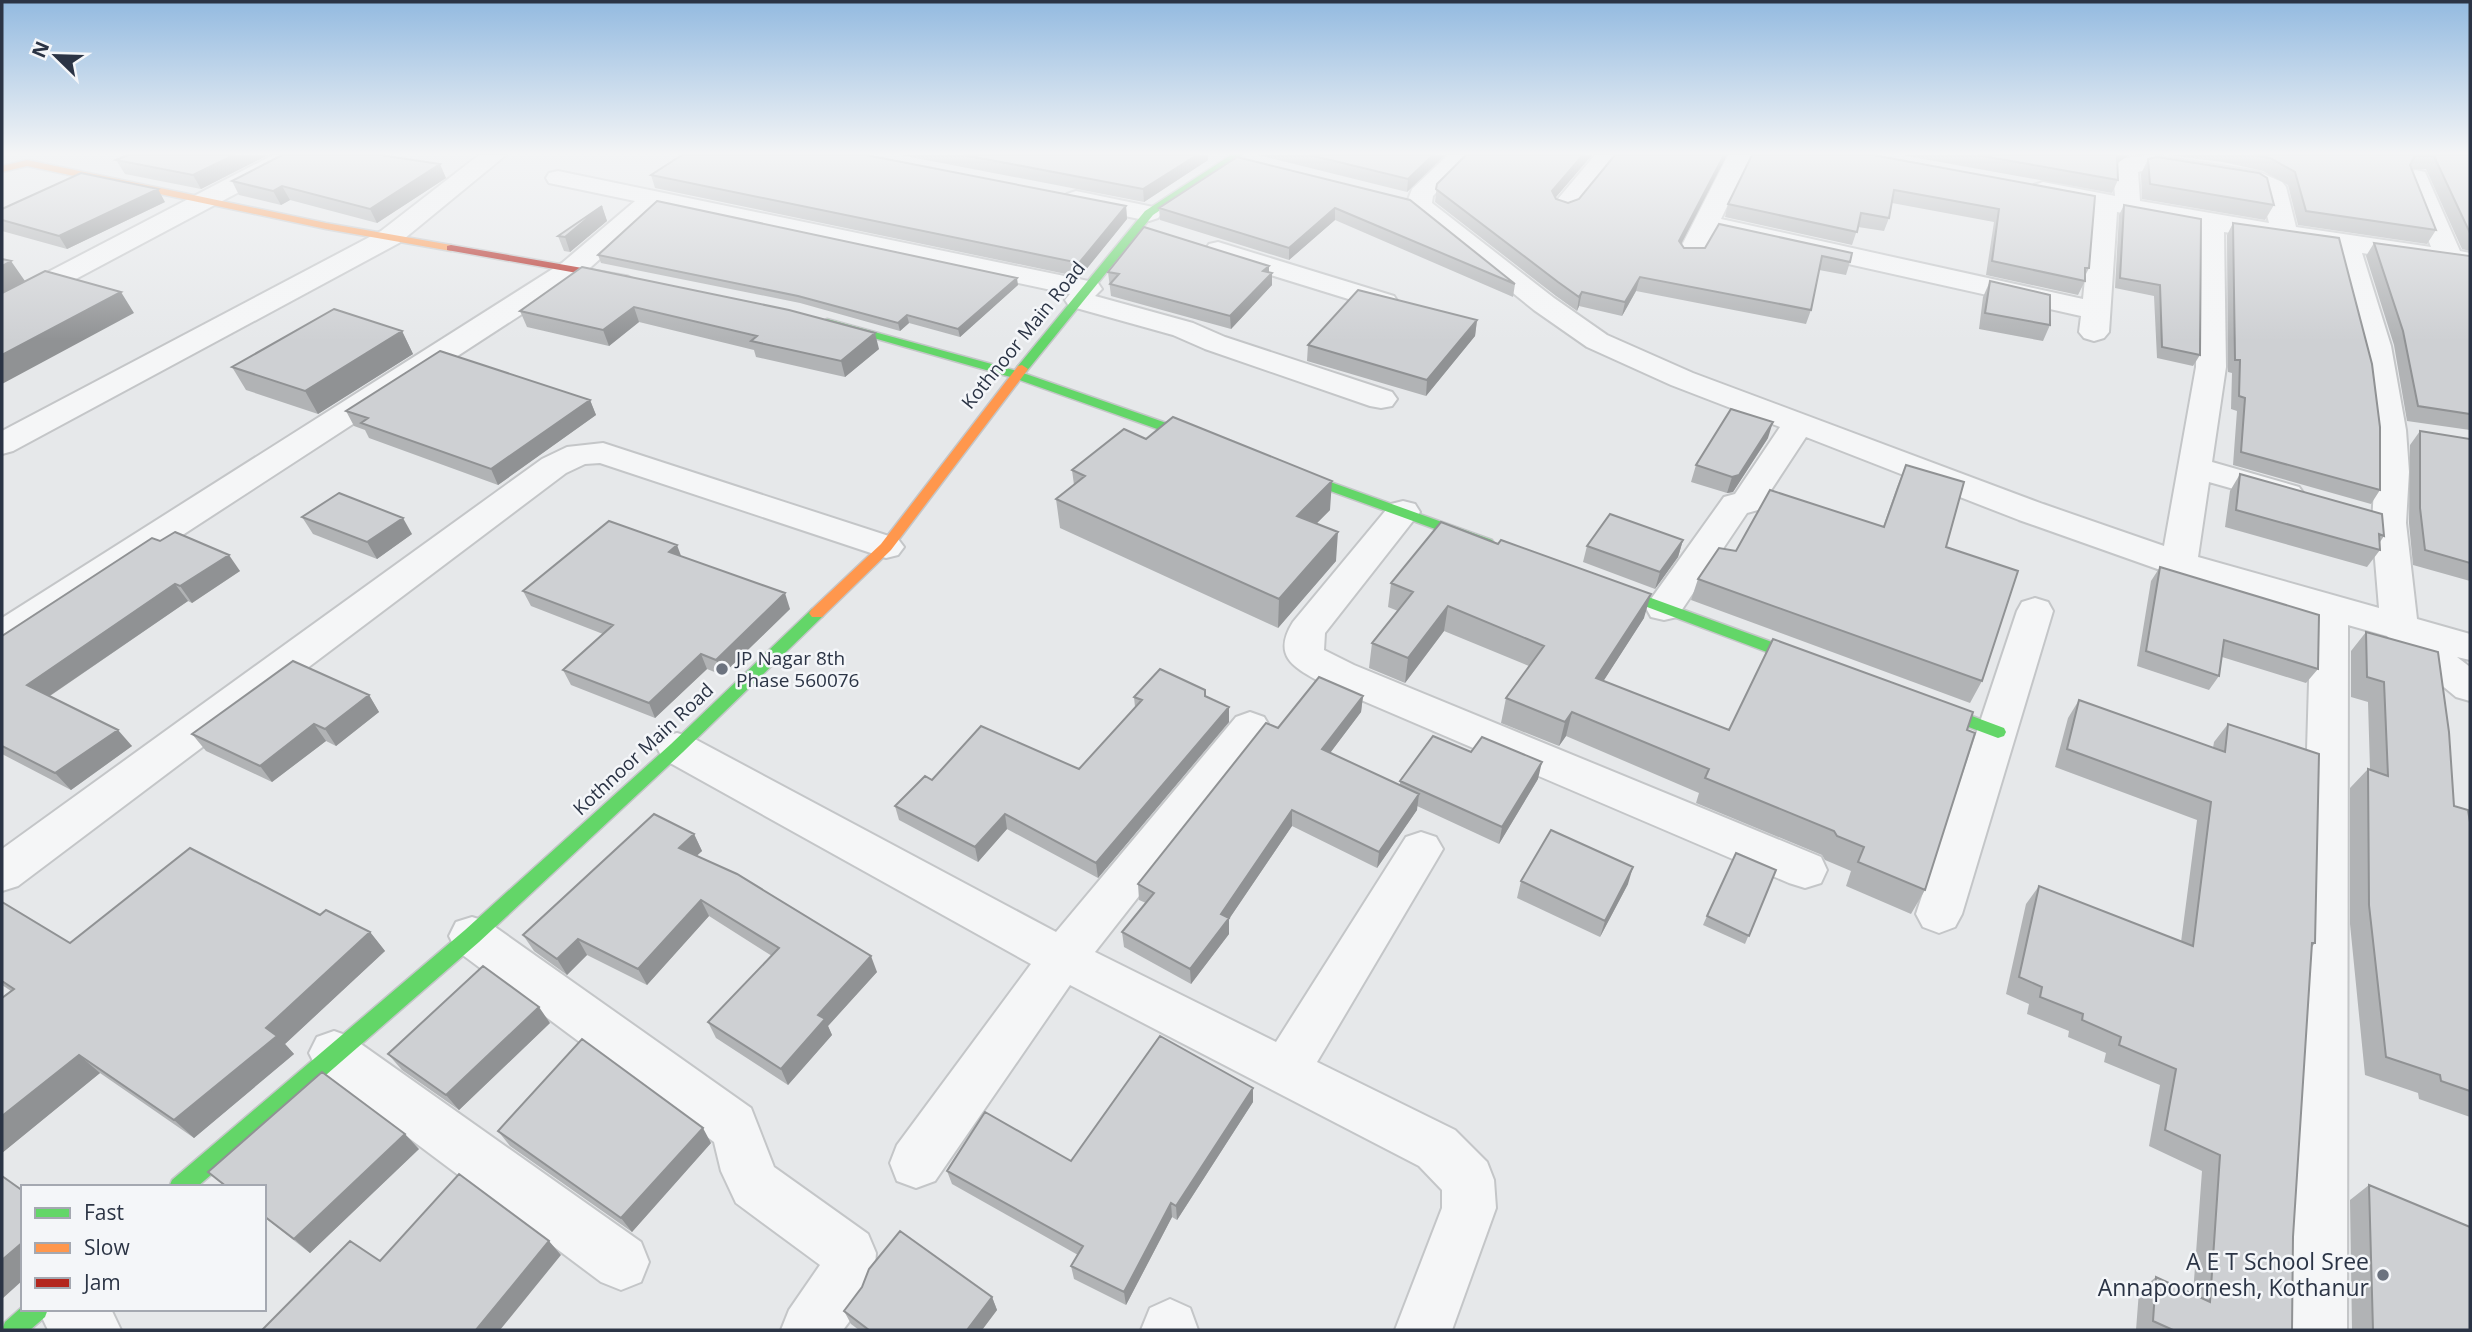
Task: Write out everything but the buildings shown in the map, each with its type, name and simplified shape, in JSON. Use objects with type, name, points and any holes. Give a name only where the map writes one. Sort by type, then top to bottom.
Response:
[{"type":"street","points":[[2,307],[173,217]]},
{"type":"street","points":[[287,217],[639,281]]},
{"type":"street","points":[[2,444],[390,237],[415,217]]},
{"type":"street","points":[[2,635],[572,269],[631,217]]},
{"type":"street","points":[[742,217],[1083,295],[1381,399]]},
{"type":"street","points":[[1126,217],[1384,302]]},
{"type":"street","name":"Kothnoor Main Road","points":[[182,1185],[472,936],[677,748],[886,547],[982,419],[1083,295],[1173,217]]},
{"type":"street","points":[[1428,217],[1597,341],[1682,379],[2179,564],[2330,606],[2411,638],[2470,647]]},
{"type":"street","points":[[1691,253],[1709,217]]},
{"type":"street","points":[[1706,224],[2095,321],[2113,217]]},
{"type":"street","points":[[2185,217],[2460,260]]},
{"type":"street","points":[[2281,217],[2285,234]]},
{"type":"street","points":[[2437,217],[2460,260]]},
{"type":"street","points":[[2179,564],[2211,367],[2211,222]]},
{"type":"street","points":[[2345,242],[2403,432],[2376,519],[2411,638],[2470,687]]},
{"type":"street","points":[[811,318],[1018,375],[1224,448]]},
{"type":"street","points":[[1664,608],[1736,504],[1746,503],[1799,423]]},
{"type":"street","points":[[2,873],[554,466],[579,454],[603,453],[886,547]]},
{"type":"street","points":[[1262,462],[1508,550]]},
{"type":"street","points":[[2195,468],[2311,501]]},
{"type":"street","points":[[1404,512],[1306,631],[1305,656],[1339,676],[1805,870]]},
{"type":"street","points":[[1586,579],[1831,670]]},
{"type":"street","points":[[2319,1330],[2330,606]]},
{"type":"street","points":[[1939,914],[2035,611]]},
{"type":"street","points":[[1908,699],[1998,732]]},
{"type":"street","points":[[916,1163],[1062,958],[1250,727]]},
{"type":"street","points":[[677,748],[1062,958],[1437,1148],[1468,1180],[1469,1209],[1424,1330]]},
{"type":"street","points":[[1285,1071],[1421,849]]},
{"type":"street","points":[[472,936],[733,1125],[740,1137],[747,1174],[755,1185],[849,1253],[846,1279],[809,1330]]},
{"type":"street","points":[[334,1053],[621,1262]]},
{"type":"street","points":[[13,1330],[35,1311]]},
{"type":"street","points":[[68,1311],[92,1330]]},
{"type":"traffic: fast","points":[[1022,369],[1146,217]]},
{"type":"traffic: fast","points":[[827,323],[1018,375],[1210,443]]},
{"type":"traffic: fast","points":[[1283,469],[1487,543]]},
{"type":"traffic: fast","points":[[1599,584],[1818,665]]},
{"type":"traffic: fast","points":[[182,1185],[472,936],[677,748],[817,613]]},
{"type":"traffic: fast","points":[[1921,703],[1998,732]]},
{"type":"traffic: fast","points":[[13,1330],[35,1311]]},
{"type":"traffic: slow","points":[[284,217],[451,248]]},
{"type":"traffic: slow","points":[[817,613],[886,547],[1022,369]]},
{"type":"traffic: jam","points":[[451,248],[628,279]]},
{"type":"place","name":"JP Nagar 8th Phase 560076","points":[[722,669]]},
{"type":"place","name":"A E T School Sree Annapoornesh, Kothanur","points":[[2383,1275]]}]
